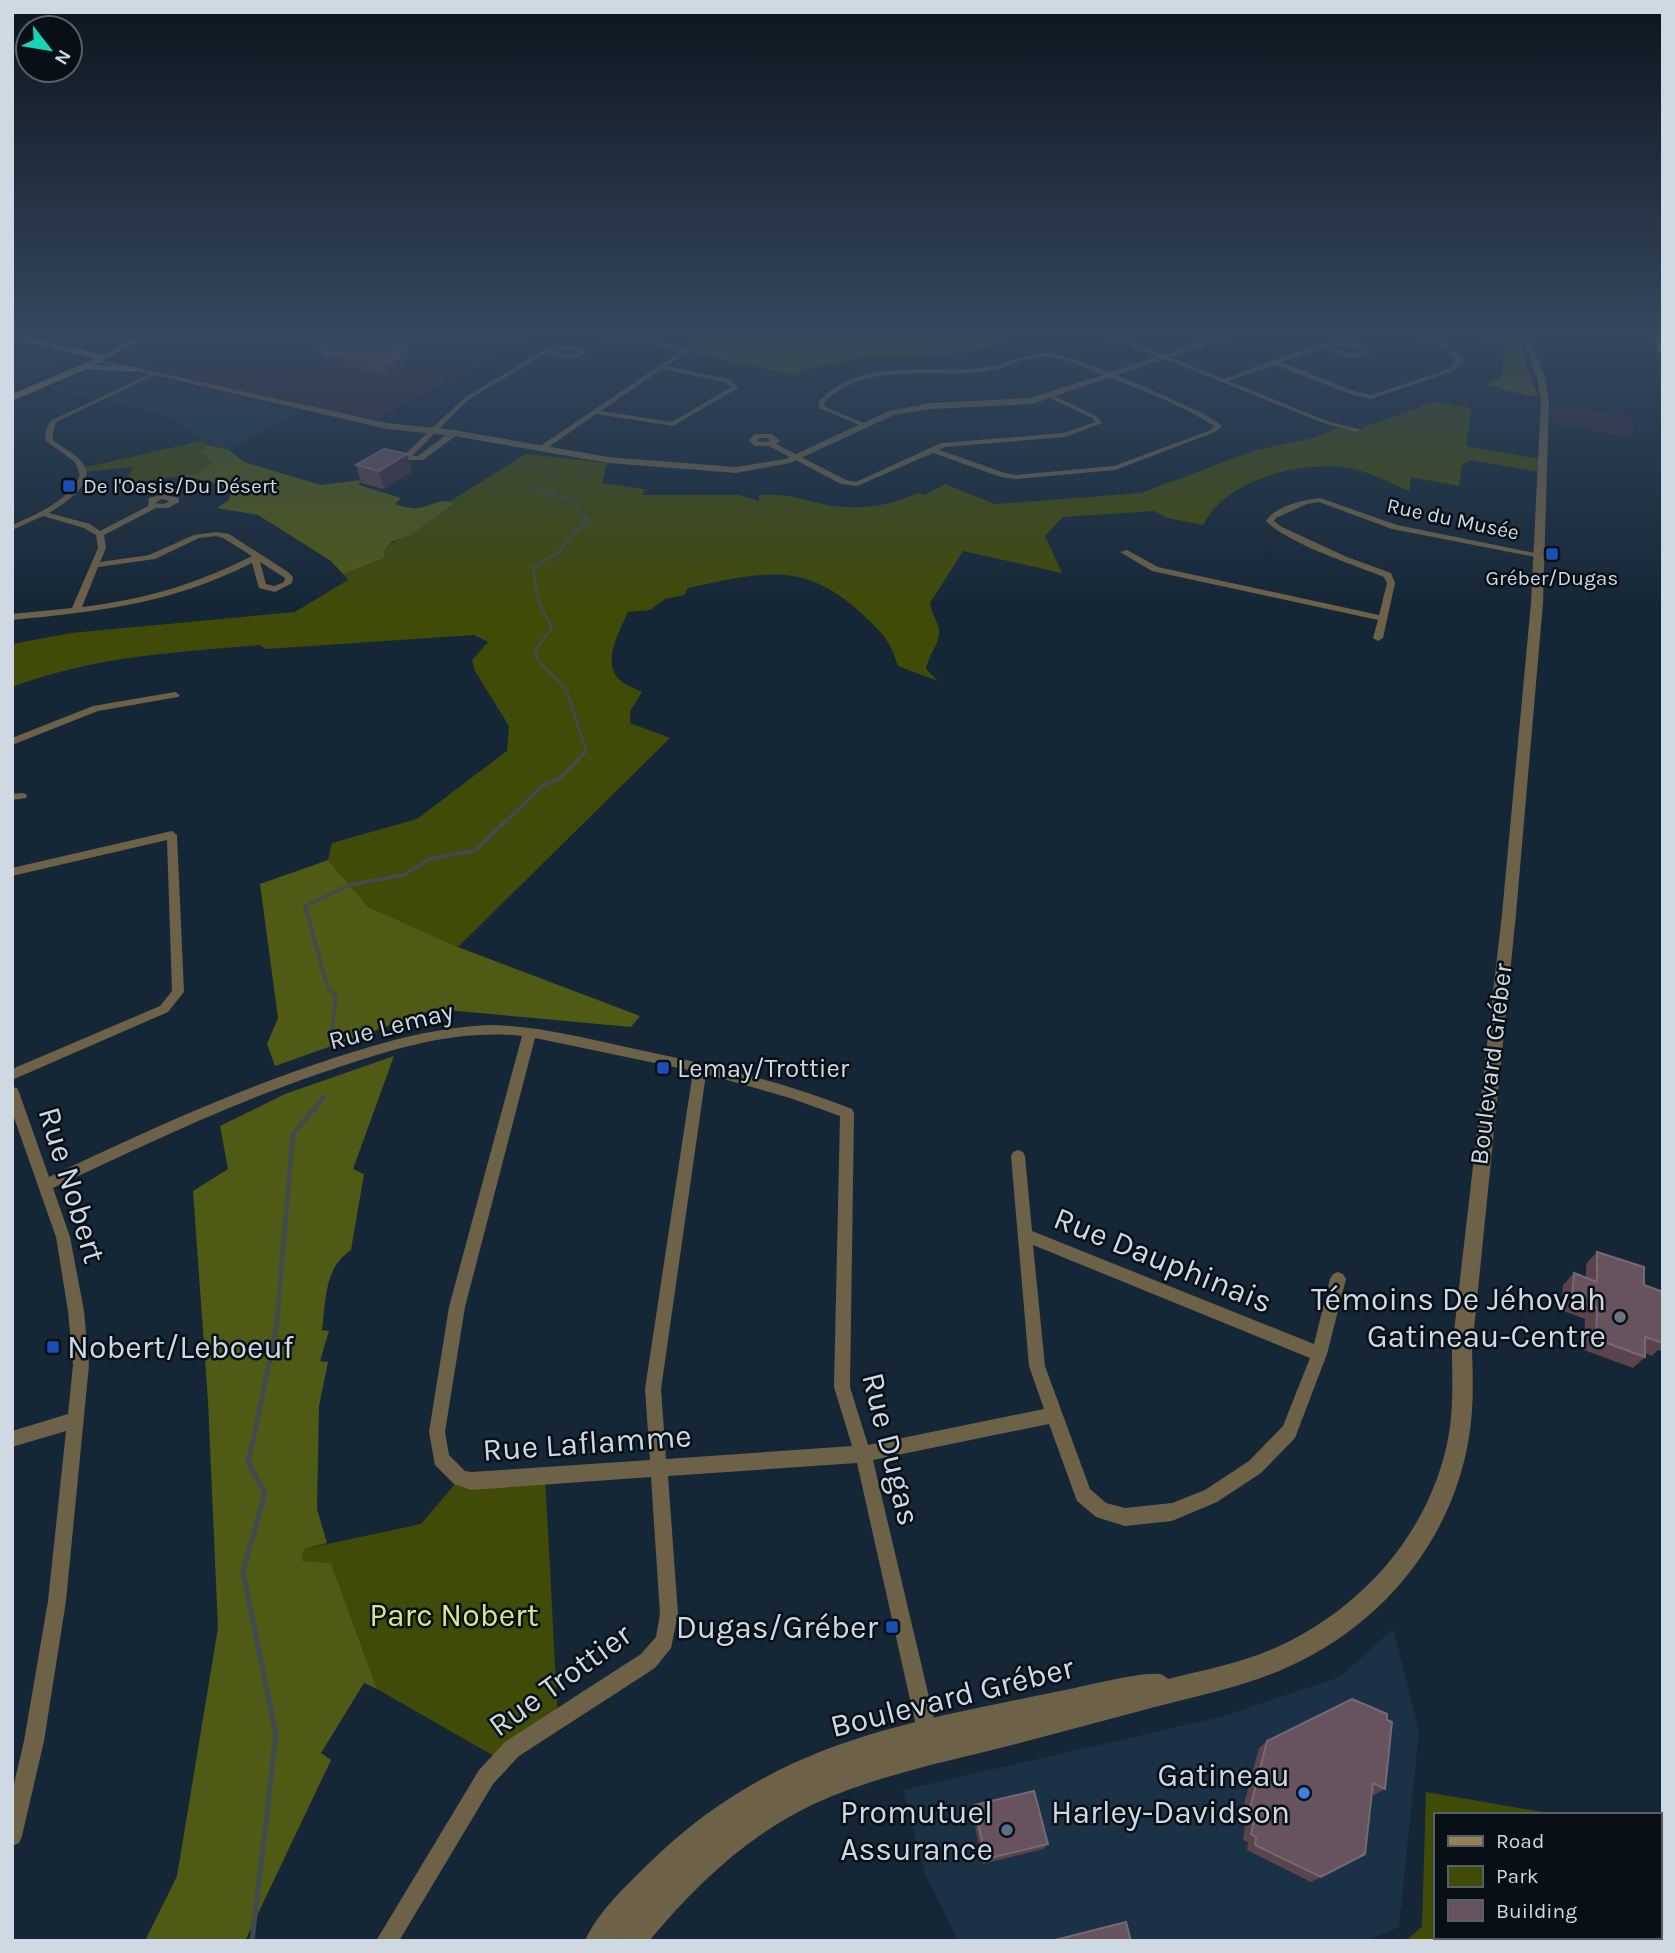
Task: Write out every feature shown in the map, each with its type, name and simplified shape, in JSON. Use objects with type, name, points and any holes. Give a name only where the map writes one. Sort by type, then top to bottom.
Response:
[{"type":"street","points":[[12,528],[66,499],[83,474],[75,458],[50,441],[52,426],[56,423]]},
{"type":"street","points":[[374,423],[454,433],[608,460],[727,470],[764,467],[795,458],[868,423]]},
{"type":"street","points":[[443,423],[406,458],[424,456],[454,433]]},
{"type":"street","points":[[540,449],[578,423]]},
{"type":"street","points":[[859,423],[864,425]]},
{"type":"street","points":[[770,444],[844,482],[857,484],[932,450],[965,441],[1065,435],[1099,423]]},
{"type":"street","points":[[932,450],[1007,476],[1100,471],[1129,464],[1218,428],[1214,423]]},
{"type":"street","points":[[1327,423],[1356,430]]},
{"type":"street","name":"Boulevard Gréber","points":[[598,1941],[630,1902],[703,1835],[760,1793],[815,1765],[1217,1679],[1295,1651],[1351,1618],[1405,1563],[1425,1535],[1444,1495],[1454,1458],[1465,1389],[1462,1349],[1509,914],[1540,556],[1544,423]]},
{"type":"street","name":"Rue du Musée","points":[[1378,638],[1391,583],[1388,575],[1279,529],[1270,522],[1273,516],[1306,502],[1320,500],[1395,527],[1540,556]]},
{"type":"street","points":[[100,534],[153,506]]},
{"type":"street","points":[[42,513],[87,526],[100,534],[102,545],[96,565],[76,610]]},
{"type":"street","points":[[12,617],[125,605],[180,592],[255,558],[226,536],[211,534],[189,539],[151,557],[96,565]]},
{"type":"street","points":[[1124,552],[1155,569],[1383,618]]},
{"type":"street","points":[[12,742],[96,708],[175,695]]},
{"type":"street","points":[[12,872],[172,835],[178,992],[175,999],[164,1009],[12,1075]]},
{"type":"street","name":"Rue Lemay","points":[[44,1186],[218,1104],[302,1072],[429,1036],[477,1030],[530,1031],[700,1068],[801,1094],[847,1113]]},
{"type":"street","name":"Rue Laflamme","points":[[530,1031],[457,1307],[437,1432],[441,1459],[460,1478],[471,1481],[863,1454],[1054,1415]]},
{"type":"street","name":"Rue Trottier","points":[[387,1941],[486,1777],[512,1749],[648,1661],[664,1641],[669,1614],[653,1389],[700,1068]]},
{"type":"street","name":"Rue Nobert","points":[[12,1092],[64,1237],[76,1311],[81,1365],[57,1601],[34,1741],[12,1836]]},
{"type":"street","name":"Rue Dugas","points":[[847,1113],[840,1364],[842,1387],[863,1454],[929,1741]]},
{"type":"street","points":[[1018,1156],[1037,1366],[1083,1495],[1102,1511],[1125,1517],[1171,1512],[1211,1496],[1255,1466],[1289,1432],[1319,1354],[1338,1279]]},
{"type":"street","name":"Rue Dauphinais","points":[[1026,1235],[1319,1354]]},
{"type":"street","points":[[12,1439],[75,1420]]},
{"type":"street","name":"Boulevard Gréber","points":[[631,1941],[706,1862],[765,1816],[801,1796],[929,1741]]},
{"type":"shaded area","points":[[179,423],[279,423],[229,450],[200,441]]},
{"type":"shaded area","points":[[1632,423],[1635,438],[1552,424]]},
{"type":"shaded area","points":[[1393,1629],[1419,1732],[1399,1927],[1366,1941],[959,1941],[925,1874],[903,1790],[1225,1716],[1340,1677]]},
{"type":"green space","points":[[1375,423],[1470,423],[1466,446],[1545,460],[1545,473],[1471,460],[1462,465],[1459,486],[1411,477],[1409,491],[1371,474],[1349,468],[1309,467],[1266,476],[1246,485],[1214,509],[1203,525],[1167,518],[1154,511],[1063,517],[1045,536],[1062,573],[963,551],[930,603],[939,635],[926,669],[938,681],[898,666],[884,637],[862,614],[841,596],[800,578],[759,575],[737,578],[688,588],[684,595],[665,599],[650,610],[628,612],[614,644],[612,662],[613,670],[619,679],[642,692],[630,711],[630,723],[670,738],[458,947],[367,907],[328,860],[332,843],[417,819],[507,751],[509,726],[475,671],[472,660],[488,642],[474,635],[266,649],[260,645],[196,651],[104,662],[12,687],[12,644],[71,633],[295,612],[348,580],[343,574],[385,558],[384,551],[399,538],[455,505],[450,501],[526,454],[607,463],[602,483],[645,489],[642,495],[739,495],[759,501],[759,495],[780,495],[834,506],[866,507],[918,493],[924,495],[945,484],[995,504],[1141,493],[1256,450],[1314,438],[1339,427],[1356,430]]},
{"type":"green space","points":[[200,441],[209,445],[204,456],[214,462],[197,474],[124,484],[133,467],[83,472],[83,468]]},
{"type":"green space","points":[[209,445],[229,450],[244,462],[321,485],[360,480],[359,485],[401,498],[395,504],[406,507],[417,508],[441,501],[455,504],[410,535],[393,541],[384,551],[385,558],[343,574],[331,561],[258,515],[217,508],[229,500],[229,491],[209,481],[180,476],[197,474],[213,462],[200,452]]},
{"type":"green space","points":[[328,860],[368,907],[458,947],[640,1016],[631,1027],[436,1009],[275,1066],[267,1044],[278,1018],[260,884]]},
{"type":"green space","points":[[394,1056],[353,1169],[364,1174],[351,1250],[342,1257],[331,1275],[326,1296],[322,1330],[329,1331],[320,1361],[328,1362],[319,1406],[317,1509],[327,1543],[304,1549],[302,1561],[331,1563],[377,1689],[364,1683],[321,1753],[331,1760],[245,1941],[145,1941],[177,1876],[218,1628],[208,1401],[193,1191],[228,1169],[220,1126],[285,1094]]},
{"type":"green space","name":"Parc Nobert","points":[[545,1475],[558,1721],[501,1760],[377,1689],[331,1563],[302,1561],[304,1549],[421,1524],[460,1478]]},
{"type":"green space","points":[[1426,1792],[1548,1813],[1434,1813],[1434,1939],[1661,1939],[1663,1829],[1663,1941],[1405,1941],[1422,1927]]},
{"type":"building","points":[[384,449],[407,454],[379,471],[356,465]]},
{"type":"building","name":"Témoins De Jéhovah Gatineau-Centre","points":[[1597,1252],[1644,1267],[1644,1285],[1663,1292],[1663,1343],[1645,1337],[1645,1357],[1596,1339],[1597,1308],[1572,1298],[1574,1273],[1597,1282]]},
{"type":"building","name":"Gatineau Harley-Davidson","points":[[1352,1699],[1387,1714],[1387,1720],[1392,1722],[1385,1789],[1373,1783],[1365,1854],[1321,1877],[1255,1845],[1256,1837],[1251,1834],[1254,1820],[1248,1816],[1267,1741]]},
{"type":"building","name":"Promutuel Assurance","points":[[1034,1791],[1048,1844],[986,1859],[974,1805]]},
{"type":"building","points":[[1126,1922],[1131,1941],[1055,1941],[1055,1940]]},
{"type":"waterway","points":[[530,488],[578,503],[578,510],[590,522],[576,530],[560,551],[533,568],[539,604],[552,628],[535,650],[538,660],[567,691],[585,752]]},
{"type":"waterway","points":[[331,1040],[336,995],[328,989],[305,906],[349,885],[404,875],[429,859],[476,850],[543,785],[559,779],[585,752]]},
{"type":"waterway","points":[[251,1450],[276,1330],[293,1134],[324,1097]]},
{"type":"waterway","points":[[251,1448],[248,1462],[265,1493],[243,1572],[276,1735],[252,1941]]},
{"type":"place","name":"De l'Oasis/Du Désert","points":[[69,486]]},
{"type":"place","name":"Gréber/Dugas","points":[[1552,554]]},
{"type":"place","name":"Lemay/Trottier","points":[[663,1068]]},
{"type":"place","name":"Témoins De Jéhovah Gatineau-Centre","points":[[1620,1317]]},
{"type":"place","name":"Nobert/Leboeuf","points":[[53,1347]]},
{"type":"place","name":"Dugas/Gréber","points":[[892,1627]]},
{"type":"place","name":"Gatineau Harley-Davidson","points":[[1304,1793]]},
{"type":"place","name":"Promutuel Assurance","points":[[1007,1830]]}]
